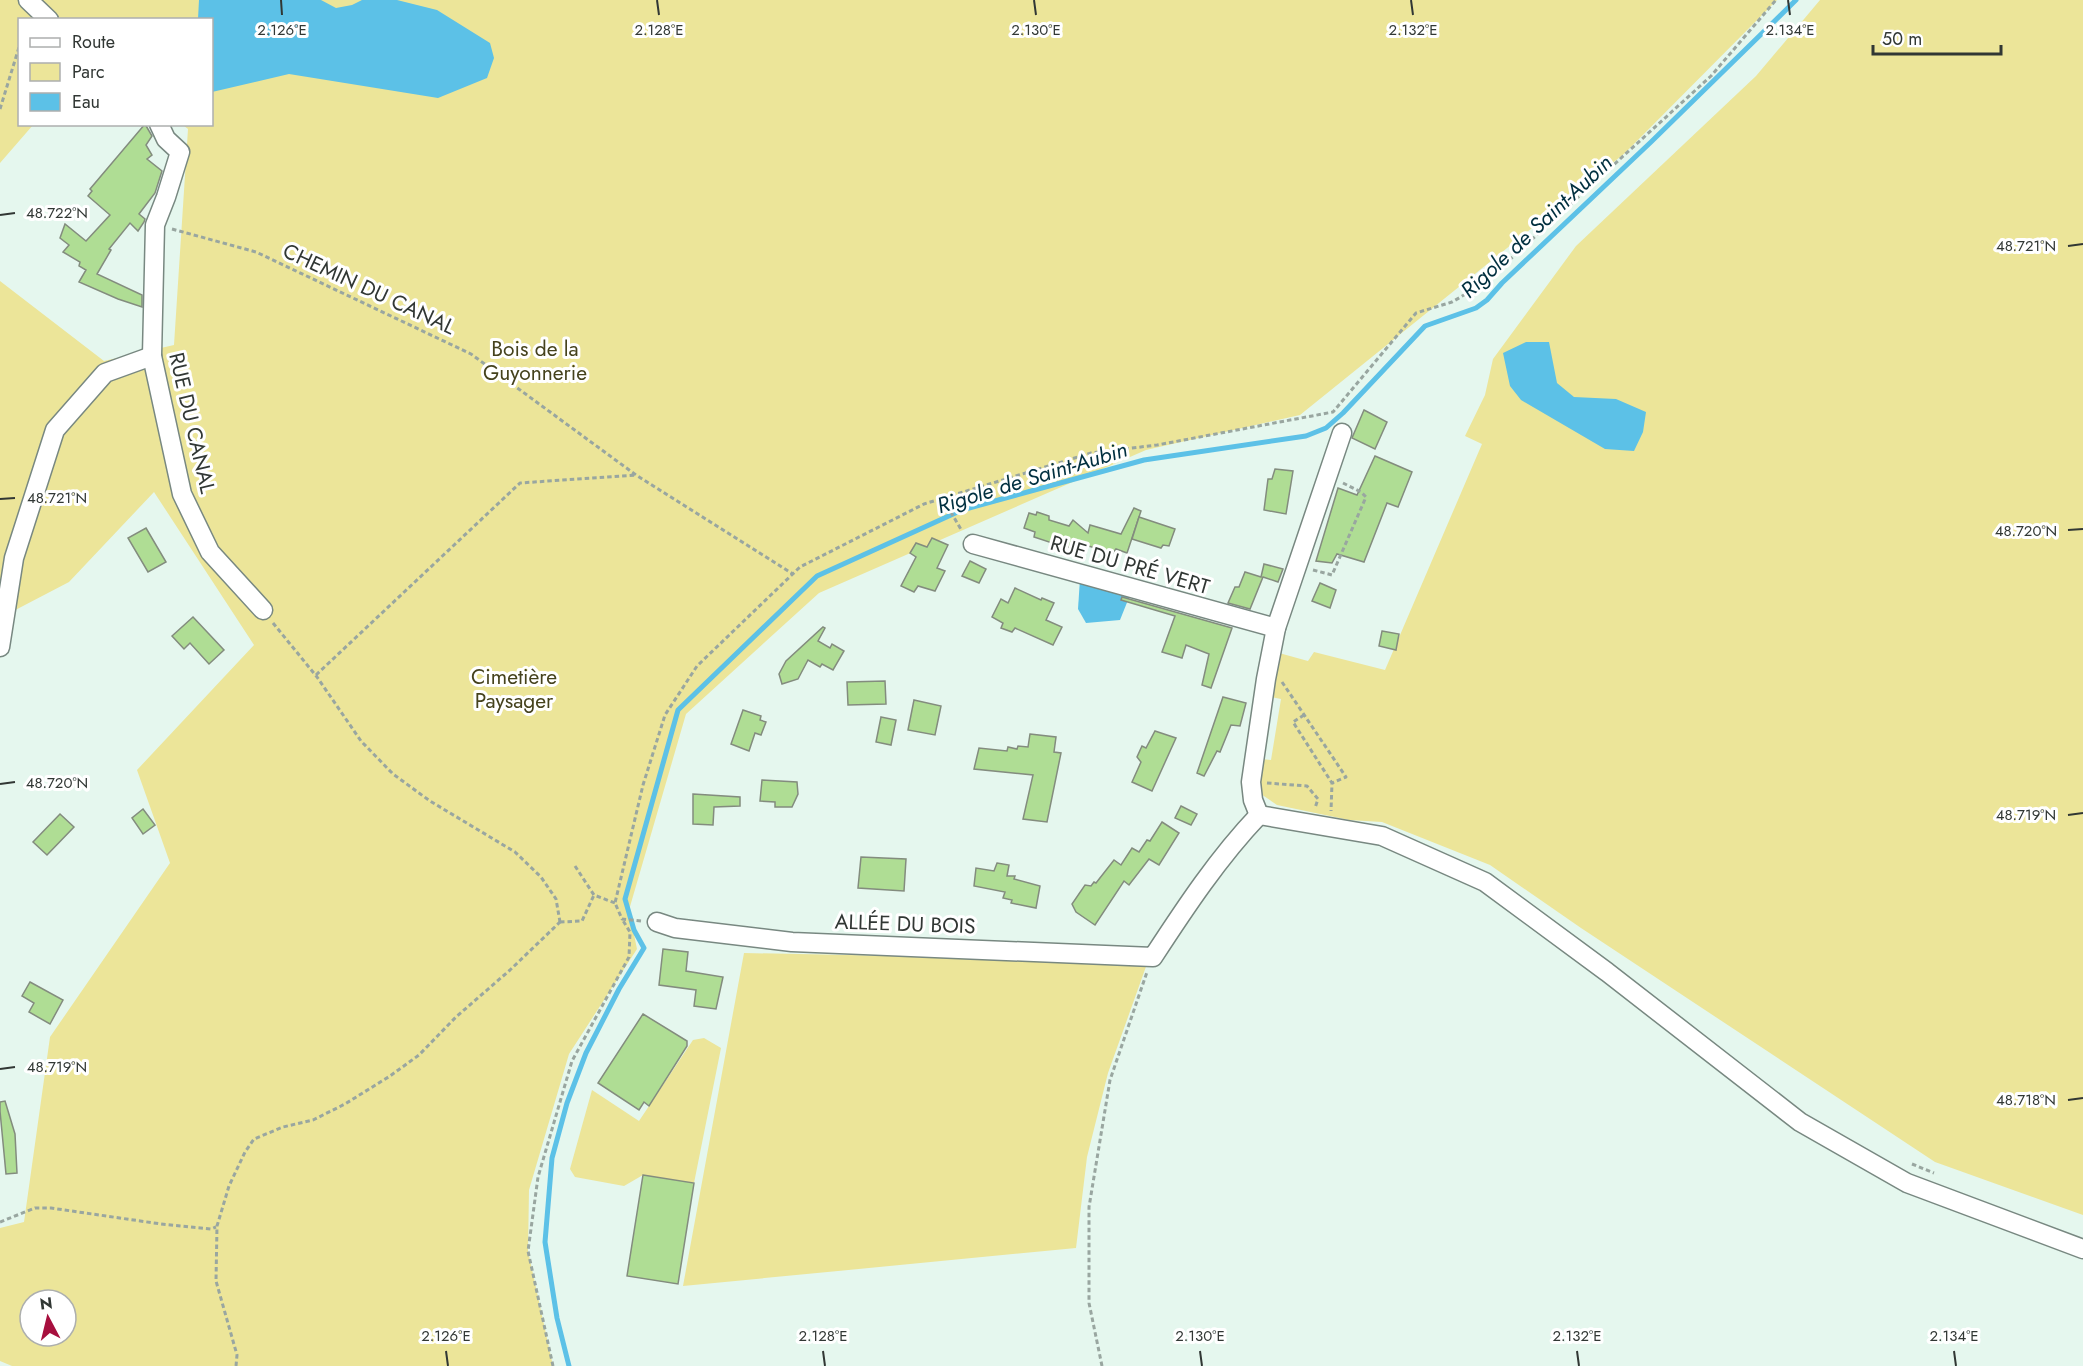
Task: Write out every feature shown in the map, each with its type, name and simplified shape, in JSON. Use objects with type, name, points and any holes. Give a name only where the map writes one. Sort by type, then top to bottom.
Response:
[{"type":"street","points":[[28,0],[47,18]]},
{"type":"street","name":"RUE DU CANAL","points":[[160,126],[166,139],[180,152],[155,225],[152,356],[182,494],[210,552],[263,610]]},
{"type":"street","points":[[0,647],[14,558],[55,430],[105,374],[152,356]]},
{"type":"street","points":[[1259,815],[1253,800],[1251,782],[1267,670],[1276,628],[1342,433]]},
{"type":"street","name":"RUE DU PRÉ VERT","points":[[967,537],[1276,628]]},
{"type":"street","points":[[1153,957],[1179,916],[1235,840],[1259,815]]},
{"type":"street","points":[[1259,815],[1382,836],[1485,882],[1800,1122],[1907,1183],[2083,1249]]},
{"type":"street","name":"ALLÉE DU BOIS","points":[[657,922],[675,928],[792,942],[1153,957]]},
{"type":"path","points":[[553,1366],[528,1251],[538,1177],[572,1061],[628,957],[630,933],[615,903],[640,796],[665,715],[697,666],[800,567],[924,504],[1091,453],[1157,445],[1333,412],[1416,313],[1452,302],[1483,284],[1710,76],[1776,0]]},
{"type":"path","points":[[0,109],[18,50]]},
{"type":"path","name":"CHEMIN DU CANAL","points":[[155,225],[256,252],[471,354],[636,475],[793,574]]},
{"type":"path","points":[[316,675],[520,483],[636,475]]},
{"type":"path","points":[[1297,567],[1332,574],[1366,497],[1361,492],[1328,476]]},
{"type":"path","points":[[943,498],[947,508],[967,537]]},
{"type":"path","points":[[263,610],[316,675],[361,741],[393,774],[430,801],[515,852],[541,877],[556,899],[560,922]]},
{"type":"path","points":[[1267,670],[1279,678],[1346,777],[1332,783]]},
{"type":"path","points":[[1304,715],[1293,722],[1332,783],[1331,813]]},
{"type":"path","points":[[575,866],[594,895],[615,903]]},
{"type":"path","points":[[236,1366],[237,1355],[216,1281],[217,1226],[230,1186],[245,1152],[254,1139],[283,1127],[313,1120],[345,1104],[390,1076],[419,1055],[456,1017],[560,922],[582,921],[594,895]]},
{"type":"path","points":[[1102,1366],[1089,1303],[1089,1207],[1110,1080],[1153,957]]},
{"type":"path","points":[[0,1222],[35,1208],[51,1208],[161,1224],[211,1229],[217,1226]]},
{"type":"green space","name":"Bois de la Guyonnerie","points":[[0,0],[1777,0],[1625,153],[1300,415],[1146,450],[819,593],[686,714],[629,910],[637,949],[569,1054],[529,1190],[528,1251],[553,1366],[12,1366],[0,1361],[0,1228],[24,1222],[50,1037],[170,863],[137,770],[254,645],[154,492],[69,582],[0,618],[0,281],[104,361],[174,345],[188,129],[184,126],[213,126],[213,18],[18,18],[18,126],[32,126],[0,163]]},
{"type":"green space","points":[[1820,0],[2083,0],[2083,1215],[1935,1162],[1581,928],[1490,865],[1382,822],[1349,820],[1277,805],[1258,792],[1261,759],[1271,760],[1281,699],[1271,697],[1279,653],[1308,661],[1314,652],[1385,670],[1482,444],[1465,436],[1485,395],[1493,359],[1576,246],[1756,76]]},
{"type":"green space","points":[[744,953],[1148,961],[1108,1073],[1087,1157],[1076,1248],[683,1286]]},
{"type":"green space","points":[[704,1038],[721,1048],[694,1183],[643,1175],[624,1186],[575,1177],[570,1169],[592,1090],[639,1121],[693,1040]]},
{"type":"water","points":[[199,0],[321,0],[336,8],[352,5],[362,0],[397,0],[437,10],[490,43],[494,58],[487,78],[438,98],[289,74],[213,92],[213,18],[198,18]]},
{"type":"water","points":[[1526,342],[1549,342],[1557,383],[1574,397],[1616,399],[1646,412],[1643,432],[1634,451],[1605,449],[1521,400],[1510,386],[1503,353]]},
{"type":"water","points":[[1080,579],[1132,590],[1120,620],[1086,623],[1078,609]]},
{"type":"building","points":[[143,126],[146,126],[152,136],[146,145],[152,155],[147,159],[162,171],[155,193],[139,214],[145,219],[138,231],[130,223],[109,249],[111,250],[97,274],[142,295],[142,307],[79,282],[86,270],[79,266],[80,262],[63,252],[69,245],[60,238],[65,224],[86,241],[110,215],[88,196],[92,191],[90,189]]},
{"type":"building","points":[[1364,410],[1387,422],[1375,449],[1352,438]]},
{"type":"building","points":[[1375,456],[1412,472],[1398,507],[1387,503],[1364,562],[1337,554],[1332,563],[1316,561],[1338,488],[1357,495]]},
{"type":"building","points":[[1275,469],[1293,471],[1286,514],[1264,510],[1268,479],[1272,479]]},
{"type":"building","points":[[1134,508],[1141,511],[1127,553],[1116,549],[1113,553],[1074,542],[1071,548],[1034,537],[1035,532],[1024,528],[1029,513],[1036,515],[1037,512],[1049,516],[1049,520],[1069,526],[1073,520],[1088,533],[1090,525],[1121,534]]},
{"type":"building","points":[[1139,517],[1175,529],[1169,546],[1163,545],[1161,548],[1132,539]]},
{"type":"building","points":[[146,528],[166,562],[148,572],[128,538]]},
{"type":"building","points":[[932,538],[948,545],[937,568],[945,571],[935,591],[918,586],[914,592],[901,586],[916,557],[910,553],[916,543],[927,547]]},
{"type":"building","points":[[970,561],[986,569],[979,583],[962,576]]},
{"type":"building","points":[[1264,564],[1283,569],[1278,582],[1263,577],[1250,609],[1228,603],[1235,587],[1239,587],[1245,572],[1261,577]]},
{"type":"building","points":[[1320,583],[1336,590],[1330,608],[1312,601]]},
{"type":"building","points":[[1015,588],[1041,600],[1042,598],[1054,603],[1046,620],[1062,627],[1053,645],[1015,628],[1012,632],[1001,628],[1003,623],[992,617],[1001,599],[1008,603]]},
{"type":"building","points":[[1122,597],[1232,628],[1211,688],[1202,685],[1209,654],[1186,645],[1182,658],[1162,652],[1175,616],[1121,600]]},
{"type":"building","points":[[193,617],[224,650],[209,664],[190,643],[184,649],[172,636]]},
{"type":"building","points":[[823,627],[825,628],[818,641],[830,648],[832,644],[844,651],[833,670],[822,664],[820,667],[808,660],[798,679],[782,684],[779,674],[786,661]]},
{"type":"building","points":[[1382,631],[1399,634],[1396,650],[1379,646]]},
{"type":"building","points":[[885,681],[886,704],[848,705],[847,682]]},
{"type":"building","points":[[1223,697],[1246,703],[1240,726],[1231,725],[1220,752],[1217,751],[1204,776],[1197,773]]},
{"type":"building","points":[[914,700],[941,706],[935,735],[908,730]]},
{"type":"building","points":[[743,710],[761,716],[760,720],[766,722],[761,735],[755,733],[749,751],[731,744]]},
{"type":"building","points":[[881,717],[896,720],[891,745],[876,742]]},
{"type":"building","points":[[1155,731],[1176,738],[1152,791],[1132,782],[1141,762],[1137,757],[1142,746],[1146,748]]},
{"type":"building","points":[[1030,734],[1056,737],[1054,752],[1061,753],[1047,822],[1023,819],[1033,775],[974,769],[979,748],[1007,751],[1008,747],[1017,749],[1018,746],[1028,747]]},
{"type":"building","points":[[762,780],[797,782],[798,794],[792,807],[775,807],[775,802],[760,801]]},
{"type":"building","points":[[693,794],[740,797],[740,806],[714,807],[713,825],[693,824]]},
{"type":"building","points":[[1181,806],[1197,814],[1191,825],[1175,818]]},
{"type":"building","points":[[143,809],[155,825],[143,834],[132,818]]},
{"type":"building","points":[[60,814],[74,827],[47,855],[33,842]]},
{"type":"building","points":[[1162,822],[1179,833],[1159,865],[1149,859],[1129,885],[1124,881],[1095,925],[1076,912],[1072,904],[1085,885],[1091,886],[1094,882],[1096,883],[1114,860],[1121,865],[1132,848],[1139,852],[1147,840],[1150,841]]},
{"type":"building","points":[[861,857],[906,859],[904,891],[858,888]]},
{"type":"building","points":[[997,863],[1009,865],[1007,876],[1015,876],[1014,879],[1040,886],[1036,908],[1011,903],[1012,900],[1003,898],[1005,892],[974,886],[976,868],[994,871]]},
{"type":"building","points":[[663,949],[688,952],[686,971],[723,977],[716,1009],[694,1006],[696,990],[659,985]]},
{"type":"building","points":[[30,982],[63,1000],[50,1024],[29,1012],[34,1003],[22,996]]},
{"type":"building","points":[[643,1014],[687,1041],[687,1046],[649,1106],[644,1102],[639,1110],[598,1083]]},
{"type":"building","points":[[5,1101],[15,1134],[17,1173],[6,1174],[0,1111],[0,1102]]},
{"type":"building","points":[[643,1175],[694,1183],[678,1284],[627,1276]]},
{"type":"waterway","name":"Rigole de Saint-Aubin","points":[[569,1366],[557,1318],[545,1242],[552,1158],[567,1103],[586,1053],[619,989],[644,948],[634,930],[625,899],[678,710],[817,576],[962,510],[1144,460],[1306,436],[1326,428],[1425,326],[1476,308],[1487,300],[1796,0]]},
{"type":"park label","name":"Cimetière Paysager","points":[[514,689]]}]
